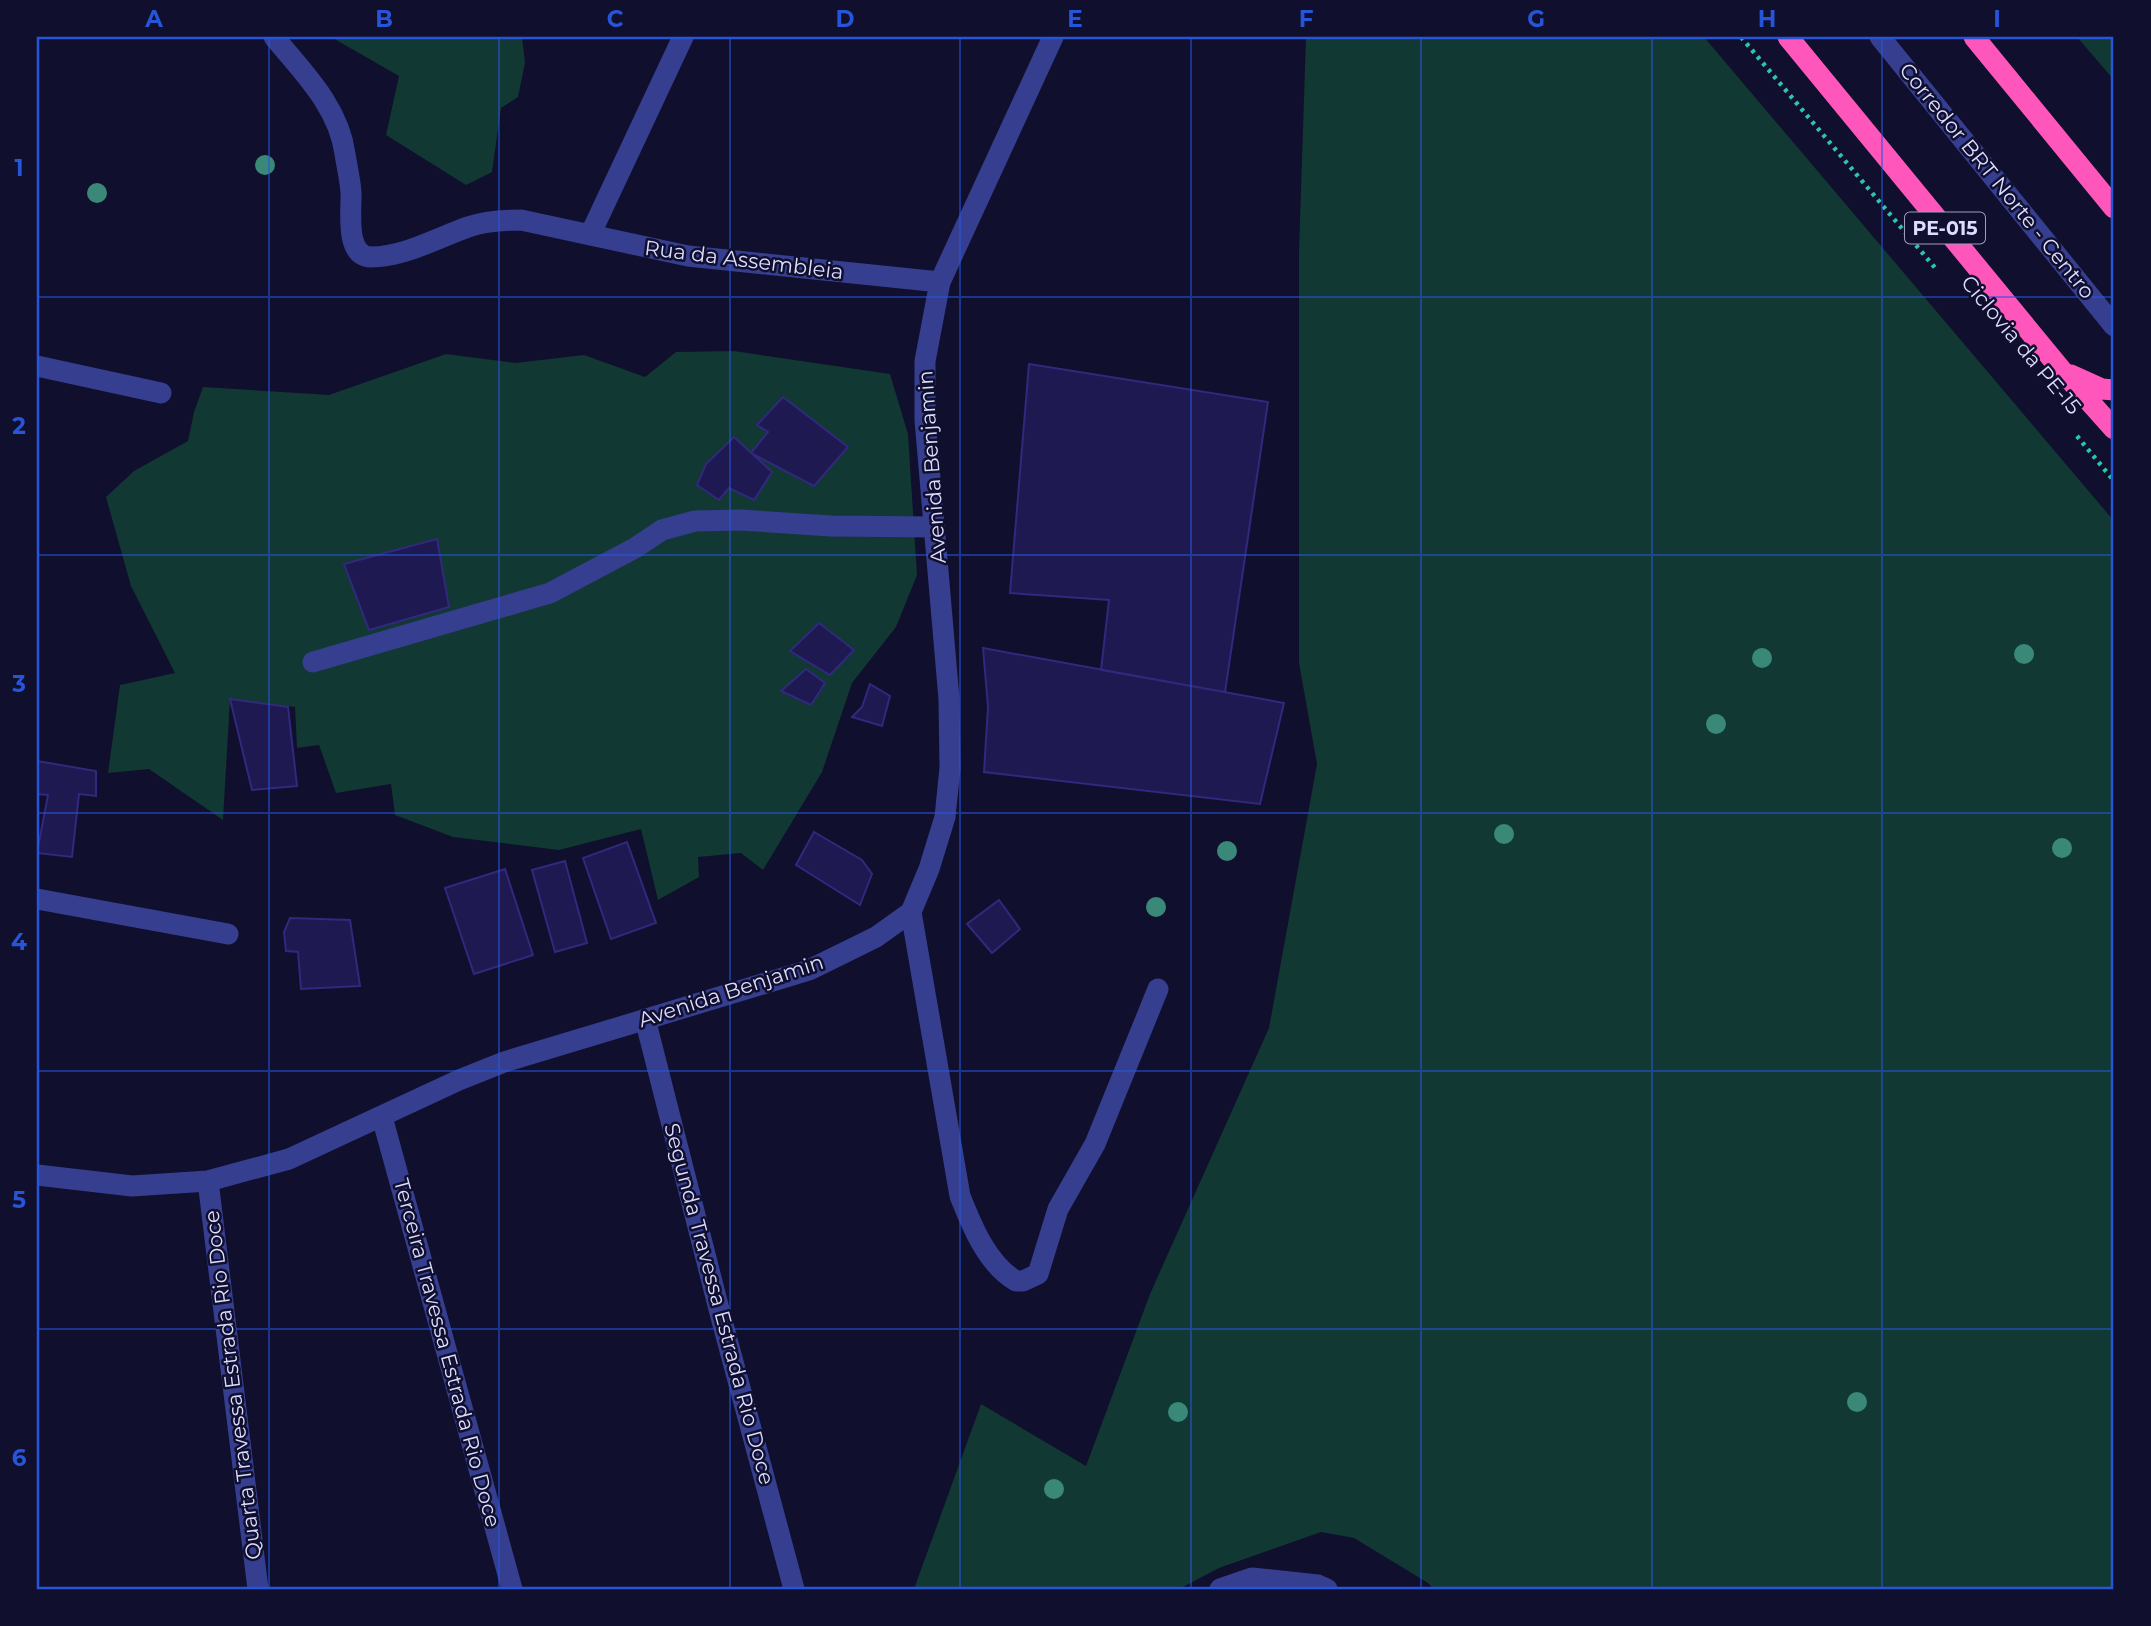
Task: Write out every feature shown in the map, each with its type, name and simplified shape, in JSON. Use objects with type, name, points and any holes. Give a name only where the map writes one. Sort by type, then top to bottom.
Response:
[{"type":"highway","name":"PE-015","points":[[1788,37],[2063,372],[2114,429]]},
{"type":"highway","points":[[1974,37],[2114,208]]},
{"type":"highway","points":[[2063,372],[2102,389],[2114,390]]},
{"type":"street","name":"Rua da Assembleia","points":[[274,37],[326,100],[344,141],[351,191],[353,242],[359,252],[367,257],[385,256],[426,244],[470,226],[497,220],[521,220],[688,256],[940,282]]},
{"type":"street","points":[[590,235],[683,37]]},
{"type":"street","name":"Avenida Benjamin","points":[[37,1175],[132,1186],[208,1181],[289,1159],[504,1062],[809,970],[876,937],[911,912],[929,869],[945,817],[950,768],[950,699],[925,420],[925,361],[940,282],[1053,37]]},
{"type":"street","name":"Corredor BRT Norte - Centro","points":[[1880,37],[2114,326]]},
{"type":"street","points":[[37,366],[161,393]]},
{"type":"street","points":[[313,662],[550,593],[635,548],[662,530],[695,521],[741,520],[831,526],[934,527]]},
{"type":"street","points":[[37,900],[228,934]]},
{"type":"street","points":[[911,912],[960,1196],[970,1223],[993,1260],[1016,1281],[1023,1281],[1038,1273],[1058,1209],[1095,1144],[1158,989]]},
{"type":"street","name":"Segunda Travessa Estrada Rio Doce","points":[[645,1019],[794,1589]]},
{"type":"street","name":"Terceira Travessa Estrada Rio Doce","points":[[382,1117],[512,1589]]},
{"type":"street","name":"Quarta Travessa Estrada Rio Doce","points":[[208,1181],[258,1589]]},
{"type":"street","points":[[1220,1589],[1252,1578],[1318,1585],[1327,1589]]},
{"type":"path","name":"Ciclovia da PE-15","points":[[1741,37],[1938,271]]},
{"type":"path","name":"Ciclovia da PE-15","points":[[2071,429],[2114,481]]},
{"type":"green space","points":[[331,37],[522,37],[525,63],[518,97],[501,108],[492,172],[466,185],[386,135],[399,76]]},
{"type":"green space","points":[[1306,37],[1704,37],[2114,521],[2114,1589],[1433,1589],[1428,1583],[1354,1538],[1321,1532],[1219,1568],[1179,1589],[914,1589],[981,1404],[1086,1466],[1150,1294],[1269,1028],[1317,764],[1299,663],[1299,251]]},
{"type":"green space","points":[[2077,37],[2114,37],[2114,80]]},
{"type":"green space","points":[[734,351],[890,374],[908,434],[917,575],[896,627],[852,683],[822,772],[763,870],[741,853],[698,857],[699,877],[658,900],[641,829],[559,850],[453,837],[395,815],[391,784],[336,793],[319,745],[297,748],[295,707],[230,700],[223,820],[149,769],[108,773],[120,685],[175,673],[131,586],[106,497],[134,471],[188,441],[203,387],[329,395],[446,354],[515,363],[584,355],[645,377],[676,352]]},
{"type":"building","points":[[1029,364],[1268,402],[1225,692],[1101,670],[1109,600],[1010,593]]},
{"type":"building","points":[[783,397],[848,447],[814,486],[751,453],[768,432],[757,425]]},
{"type":"building","points":[[734,437],[772,472],[754,500],[729,488],[719,500],[697,485],[706,464]]},
{"type":"building","points":[[437,539],[449,607],[369,630],[344,564]]},
{"type":"building","points":[[819,623],[854,650],[830,675],[790,651]]},
{"type":"building","points":[[983,648],[1284,703],[1260,804],[984,772],[988,707]]},
{"type":"building","points":[[806,669],[825,683],[811,705],[781,691]]},
{"type":"building","points":[[870,684],[890,696],[882,726],[852,717],[862,707]]},
{"type":"building","points":[[230,699],[288,707],[297,786],[252,790]]},
{"type":"building","points":[[37,761],[96,771],[96,796],[79,794],[72,857],[37,853],[48,795],[37,794]]},
{"type":"building","points":[[814,832],[862,860],[872,874],[860,905],[796,865]]},
{"type":"building","points":[[627,842],[656,923],[611,939],[583,858]]},
{"type":"building","points":[[565,861],[587,943],[555,952],[532,870]]},
{"type":"building","points":[[505,869],[533,955],[474,974],[445,888]]},
{"type":"building","points":[[999,900],[1020,929],[992,953],[967,924]]},
{"type":"building","points":[[290,918],[350,920],[360,986],[301,989],[298,952],[286,951],[284,932]]}]
